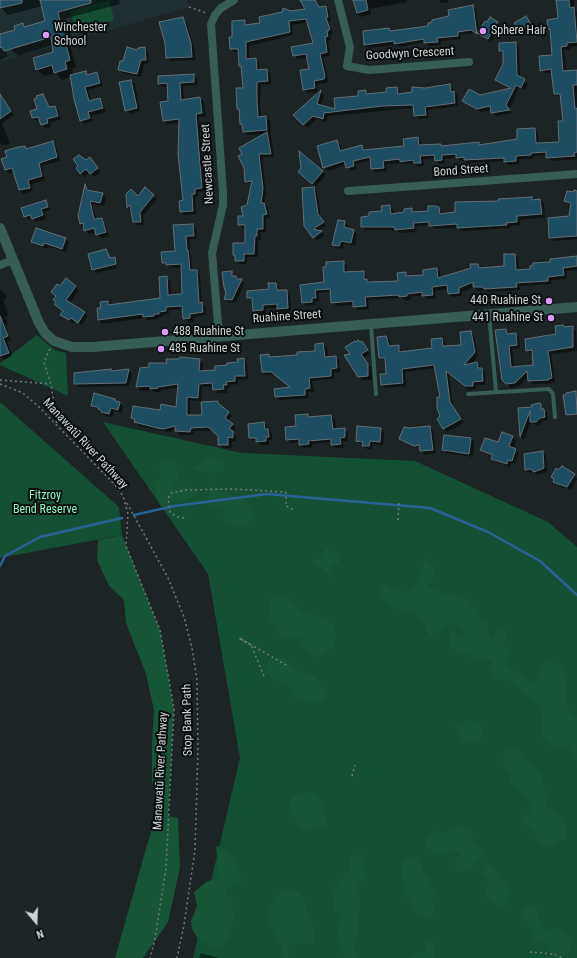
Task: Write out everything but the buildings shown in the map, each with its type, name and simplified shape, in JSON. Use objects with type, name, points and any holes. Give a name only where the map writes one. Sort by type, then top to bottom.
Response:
[{"type":"street","points":[[215,15],[221,8],[234,0]]},
{"type":"street","name":"Goodwyn Crescent","points":[[338,0],[350,47],[347,66],[369,70],[469,62]]},
{"type":"street","name":"Newcastle Street","points":[[215,15],[211,24],[211,37],[223,205],[212,254],[219,335]]},
{"type":"street","name":"Bond Street","points":[[348,191],[577,174]]},
{"type":"street","points":[[0,228],[39,323],[45,333],[54,341]]},
{"type":"street","points":[[0,265],[13,260]]},
{"type":"street","name":"Ruahine Street","points":[[54,341],[72,346],[93,347],[219,335],[577,307]]},
{"type":"lane","points":[[489,314],[496,391]]},
{"type":"lane","points":[[371,324],[376,394]]},
{"type":"lane","points":[[468,394],[496,391],[549,389],[553,394],[555,417]]},
{"type":"path","points":[[189,7],[215,15]]},
{"type":"path","points":[[54,341],[44,362],[51,384],[57,426]]},
{"type":"path","points":[[0,380],[51,384]]},
{"type":"path","name":"Manawatū River Pathway","points":[[0,384],[23,394],[114,484],[123,496],[128,514],[126,546],[160,630],[174,709],[166,868],[150,958]]},
{"type":"path","points":[[184,518],[177,517],[170,512],[168,499],[171,493],[186,490],[285,492],[286,506],[294,510]]},
{"type":"path","name":"Stop Bank Path","points":[[123,496],[168,578],[187,629],[197,680],[198,748],[195,850],[184,926],[177,958]]},
{"type":"path","points":[[398,520],[399,502]]},
{"type":"path","points":[[264,676],[250,645],[239,638],[288,666]]},
{"type":"path","points":[[352,776],[355,764]]},
{"type":"path","points":[[530,952],[553,954],[564,958]]},
{"type":"shaded area","name":"Winchester School","points":[[0,0],[186,0],[189,7],[0,62]]},
{"type":"green space","points":[[109,0],[114,20],[76,31],[70,11]]},
{"type":"green space","points":[[37,335],[55,350],[66,353],[68,396],[0,365],[0,363]]},
{"type":"green space","name":"Fitzroy Bend Reserve","points":[[0,402],[119,507],[122,535],[0,558]]},
{"type":"green space","points":[[103,422],[242,453],[415,461],[548,522],[577,547],[577,958],[193,958],[240,758],[208,574]]},
{"type":"green space","points":[[211,457],[224,464],[223,471],[213,473],[196,470],[194,468],[196,465],[201,466],[204,459]]},
{"type":"green space","points":[[171,461],[180,475],[172,487],[175,489],[180,486],[190,488],[196,490],[198,493],[185,501],[169,501],[161,506],[157,500],[154,484],[161,479],[159,467],[163,462]]},
{"type":"green space","points":[[210,487],[245,500],[255,517],[244,526],[230,523],[225,520],[223,518],[226,507],[213,507],[208,497]]},
{"type":"green space","points":[[122,535],[160,630],[174,709],[168,816],[178,818],[180,867],[168,922],[143,958],[115,958],[153,824],[158,814],[152,782],[154,710],[146,674],[126,623],[124,600],[109,586],[97,560],[98,540]]},
{"type":"green space","points":[[326,547],[329,550],[331,549],[340,559],[339,564],[334,563],[331,567],[333,578],[329,578],[327,572],[323,572],[324,569],[316,566],[313,561],[322,556]]},
{"type":"green space","points":[[426,558],[434,568],[434,576],[428,586],[443,594],[465,597],[474,607],[480,620],[488,625],[487,633],[492,639],[499,629],[504,628],[508,639],[503,643],[511,653],[506,665],[534,684],[543,665],[550,661],[561,667],[565,674],[566,706],[577,719],[577,762],[568,745],[558,746],[555,751],[542,735],[543,716],[540,706],[512,682],[496,679],[491,669],[492,662],[485,656],[477,662],[467,653],[457,653],[450,646],[449,636],[453,631],[460,637],[466,635],[461,625],[450,624],[430,637],[426,628],[427,623],[412,611],[404,611],[388,605],[380,595],[381,587],[385,584],[391,589],[405,592],[414,588]]},
{"type":"green space","points":[[277,595],[285,597],[297,605],[298,612],[325,618],[333,625],[336,633],[334,646],[318,657],[303,646],[300,637],[289,640],[278,636],[277,626],[270,620],[269,612],[270,600]]},
{"type":"green space","points":[[276,657],[283,659],[300,671],[314,675],[325,689],[324,701],[313,704],[306,702],[295,697],[290,685],[272,680],[267,672],[269,660]]},
{"type":"green space","points":[[470,720],[477,722],[484,728],[481,740],[464,741],[458,735],[455,726]]},
{"type":"green space","points":[[516,749],[526,762],[542,774],[543,784],[548,794],[546,806],[563,819],[567,831],[566,839],[557,840],[552,847],[540,845],[533,830],[526,827],[522,821],[531,811],[532,804],[510,782],[511,774],[505,769],[502,762],[506,750]]},
{"type":"green space","points":[[311,792],[319,797],[327,820],[323,827],[301,831],[291,813],[289,804],[293,796]]},
{"type":"green space","points":[[463,825],[466,830],[471,829],[473,842],[484,855],[470,869],[457,872],[453,864],[460,855],[455,850],[435,855],[428,849],[425,841],[428,835],[434,830],[446,833]]},
{"type":"green space","points":[[216,846],[226,850],[236,860],[236,871],[244,881],[227,888],[227,896],[234,901],[230,907],[235,913],[233,925],[228,934],[228,939],[221,946],[211,949],[207,941],[198,939],[192,929],[191,921],[197,906],[194,892],[206,882],[219,877]]},
{"type":"green space","points":[[363,854],[365,883],[359,880],[356,884],[360,894],[358,933],[353,945],[357,958],[344,958],[341,951],[337,930],[342,915],[334,909],[332,889],[349,870],[351,857]]},
{"type":"green space","points":[[415,856],[420,863],[423,873],[429,879],[429,885],[438,892],[432,899],[434,906],[432,918],[418,914],[404,893],[405,883],[401,876],[401,867],[405,859]]},
{"type":"green space","points":[[489,865],[495,868],[497,876],[508,887],[510,896],[505,906],[498,906],[487,899],[485,892],[490,881],[484,874],[484,866]]},
{"type":"green space","points":[[279,892],[298,892],[304,899],[310,921],[315,929],[313,944],[290,943],[288,950],[289,958],[284,958],[281,946],[269,921],[268,913]]},
{"type":"green space","points":[[530,906],[537,909],[542,928],[549,932],[554,928],[560,929],[566,933],[570,940],[569,952],[560,958],[552,956],[546,943],[540,941],[535,943],[533,948],[532,941],[534,932],[528,926],[523,917],[523,911]]},
{"type":"green space","points":[[430,939],[435,948],[435,958],[409,958],[418,952],[427,954],[426,944]]},
{"type":"waterway","points":[[134,515],[174,506],[267,494],[430,508],[488,532],[540,561],[577,595]]},
{"type":"waterway","points":[[0,566],[5,556],[40,537],[122,518]]},
{"type":"place","name":"Sphere Hair","points":[[483,31]]},
{"type":"place","name":"Winchester School","points":[[46,35]]},
{"type":"place","name":"440 Ruahine St","points":[[549,301]]},
{"type":"place","name":"441 Ruahine St","points":[[551,318]]},
{"type":"place","name":"488 Ruahine St","points":[[165,332]]},
{"type":"place","name":"485 Ruahine St","points":[[161,349]]}]
